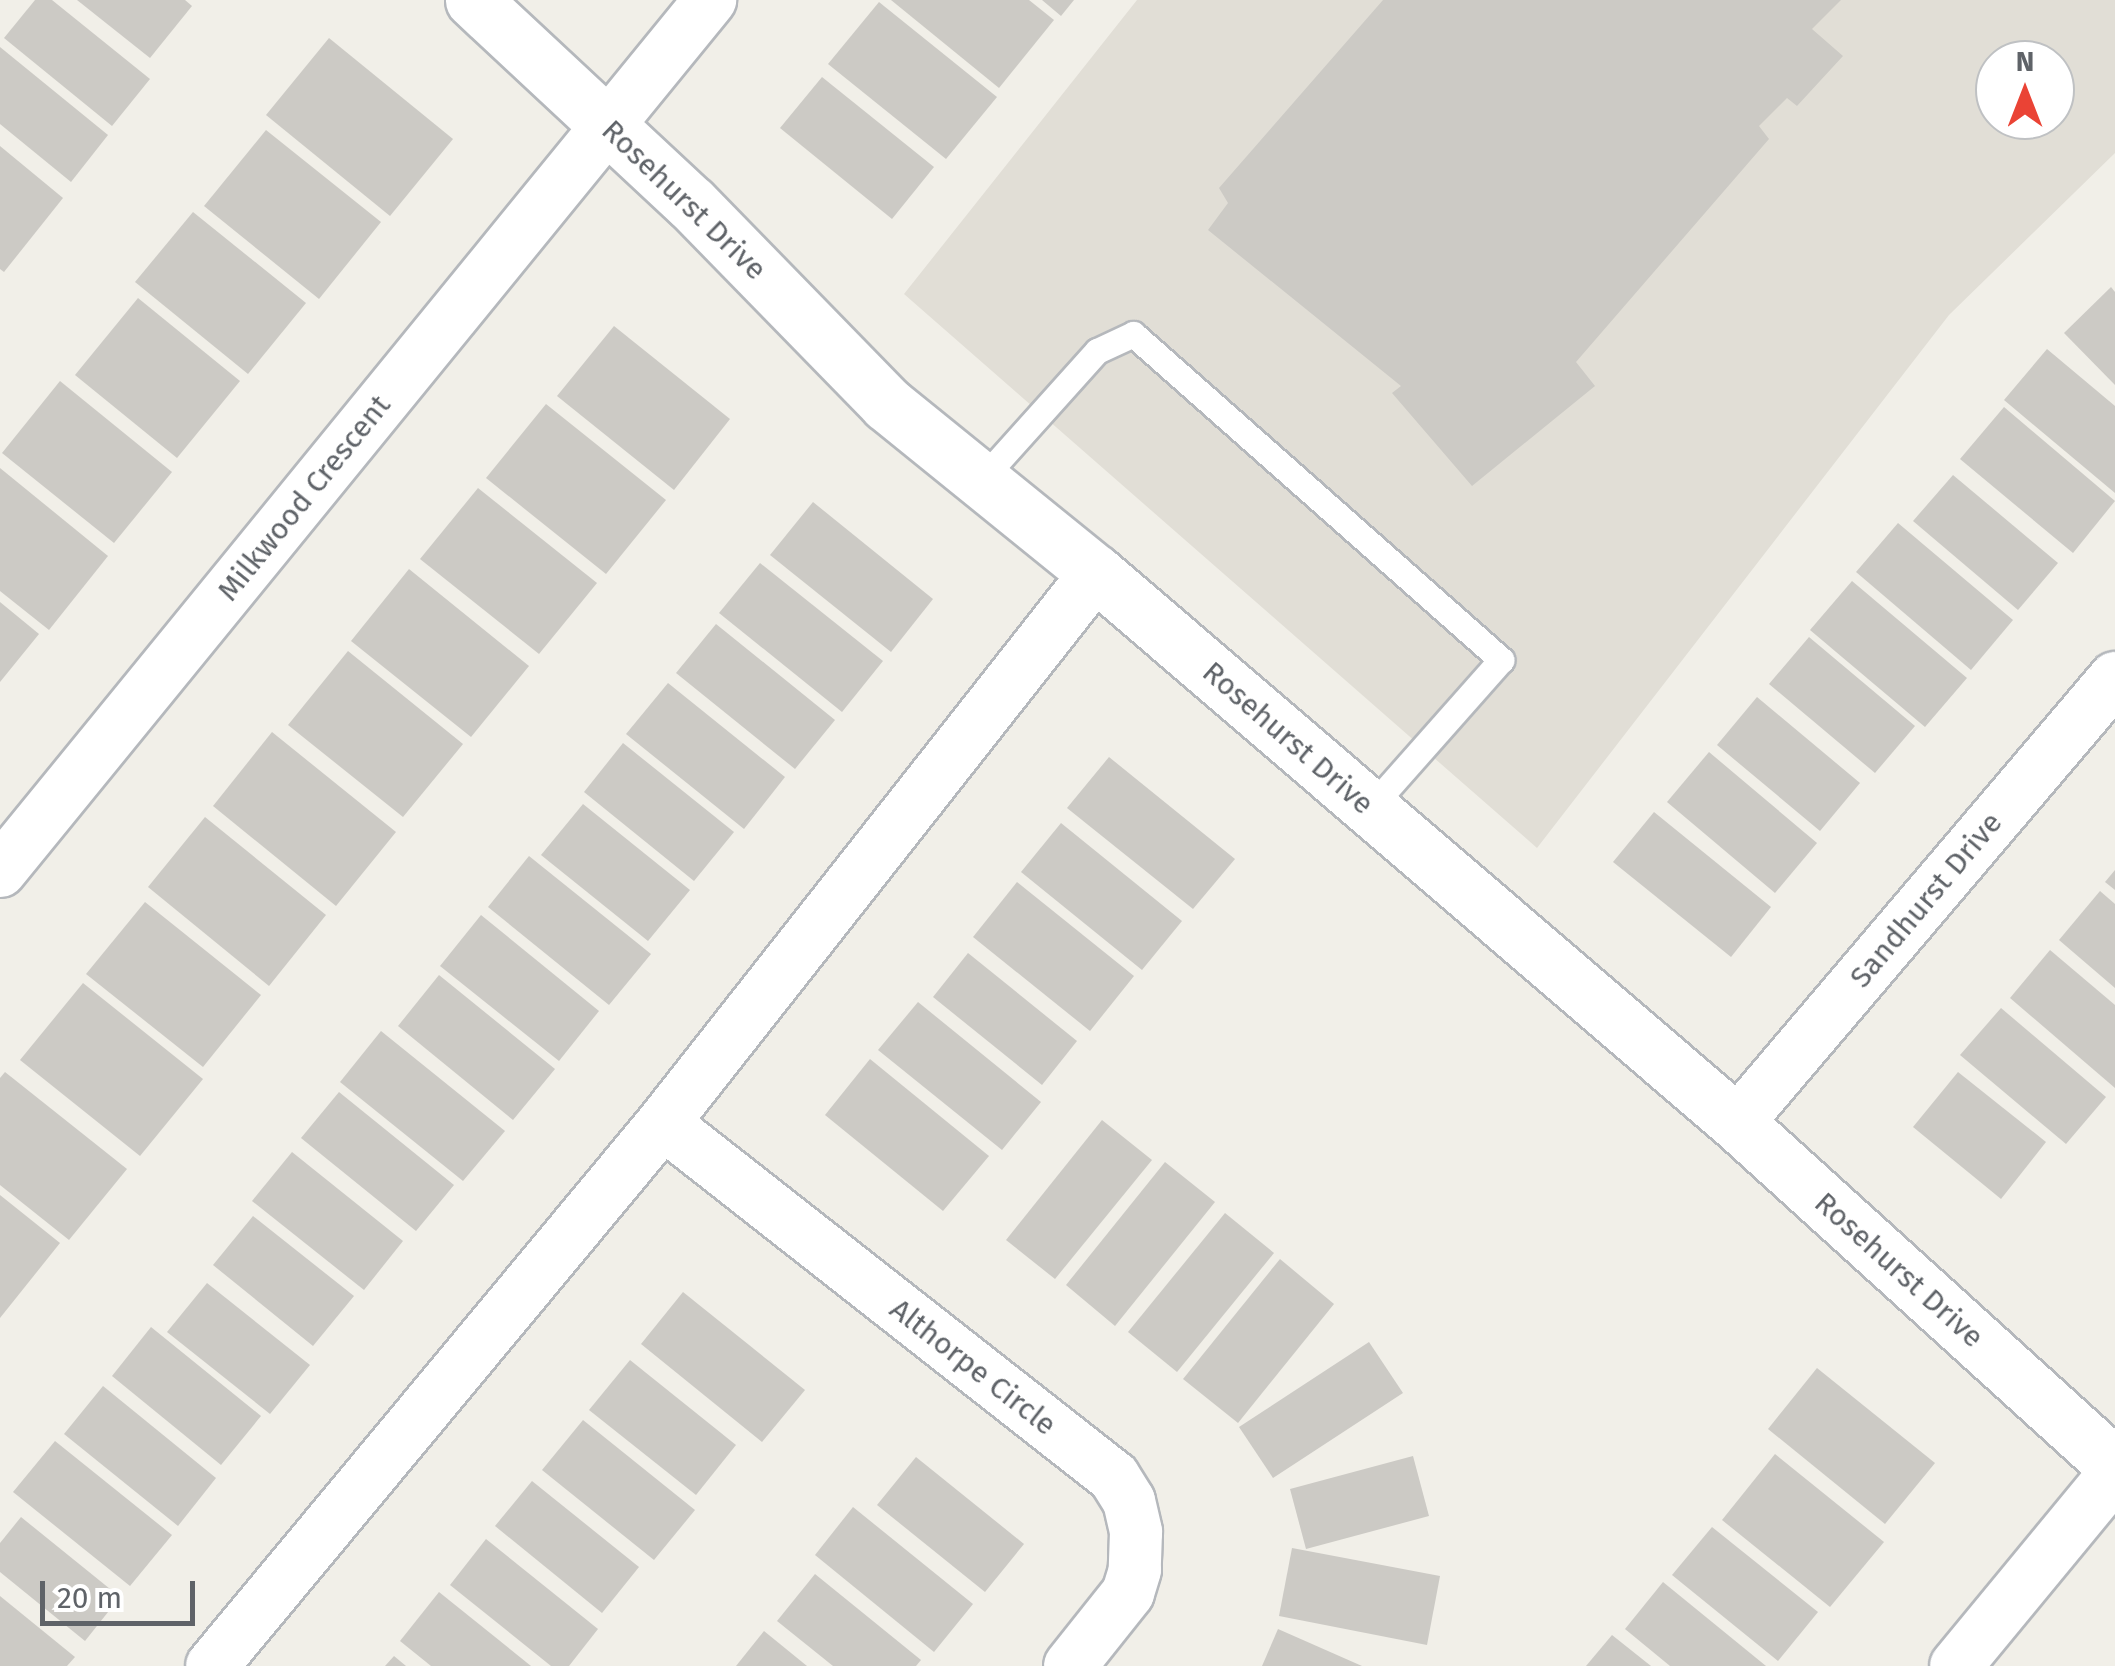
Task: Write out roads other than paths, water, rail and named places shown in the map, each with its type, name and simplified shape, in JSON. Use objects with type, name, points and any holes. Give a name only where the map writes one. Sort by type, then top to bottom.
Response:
[{"type":"street","name":"Rosehurst Drive","points":[[472,0],[692,204],[887,404],[1096,573],[1738,1123],[2115,1466]]},
{"type":"street","name":"Milkwood Crescent","points":[[0,872],[710,0]]},
{"type":"street","points":[[212,1666],[663,1123],[1096,573]]},
{"type":"street","name":"Sandhurst Drive","points":[[1738,1123],[2115,678]]},
{"type":"street","name":"Althorpe Circle","points":[[663,1123],[1114,1478],[1129,1500],[1136,1532],[1136,1570],[1128,1593],[1070,1666]]},
{"type":"street","points":[[1956,1666],[2115,1473]]},
{"type":"lane","points":[[982,479],[1097,350],[1133,334],[1501,660],[1370,808]]}]
